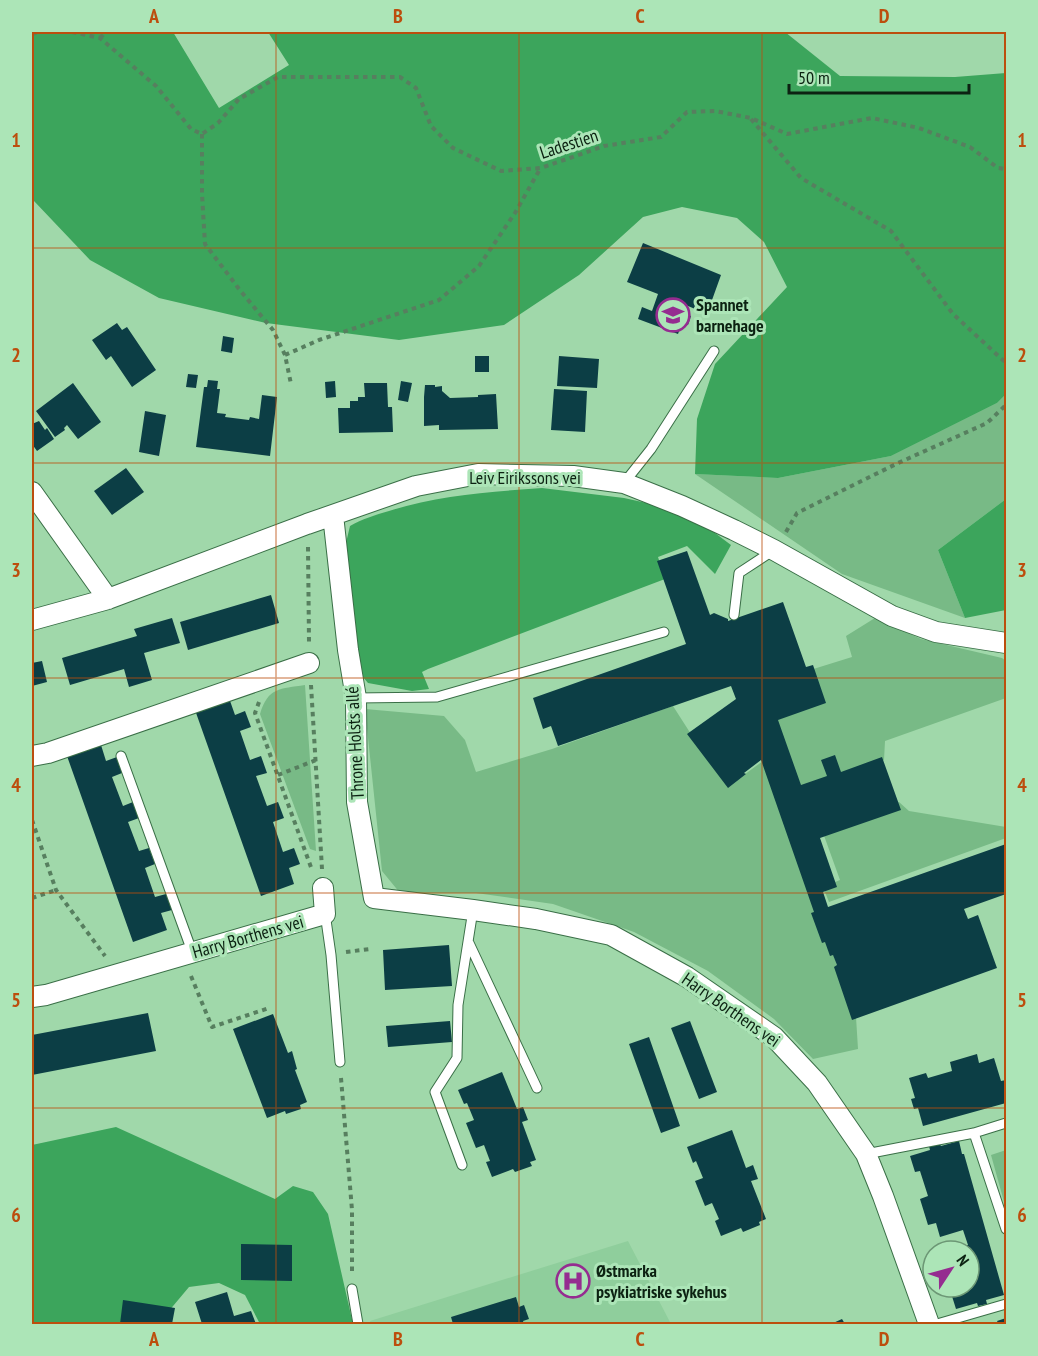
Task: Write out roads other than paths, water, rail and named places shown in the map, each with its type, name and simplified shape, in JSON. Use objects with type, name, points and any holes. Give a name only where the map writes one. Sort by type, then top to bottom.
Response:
[{"type":"street","name":"Leiv Eirikssons vei","points":[[32,620],[108,599],[307,524],[416,486],[478,474],[573,476],[624,483],[682,506],[774,550],[892,616],[936,632],[1006,643]]},
{"type":"street","points":[[32,492],[108,599]]},
{"type":"street","name":"Throne Holsts allé","points":[[333,515],[348,650],[356,698],[357,802],[374,898]]},
{"type":"street","points":[[32,756],[48,753],[309,663]]},
{"type":"street","name":"Harry Borthens vei","points":[[32,997],[325,914],[318,880]]},
{"type":"street","name":"Harry Borthens vei","points":[[374,898],[536,919],[611,935],[687,977],[774,1037],[817,1083],[866,1154],[929,1324]]},
{"type":"lane","points":[[624,483],[651,449],[714,351]]},
{"type":"lane","points":[[734,615],[740,573],[774,550]]},
{"type":"lane","points":[[356,698],[437,697],[664,632]]},
{"type":"lane","points":[[121,756],[189,943]]},
{"type":"lane","points":[[462,1165],[435,1092],[457,1058],[458,1005],[474,910]]},
{"type":"lane","points":[[326,913],[340,1062]]},
{"type":"lane","points":[[469,942],[537,1088]]},
{"type":"lane","points":[[866,1154],[974,1133],[1006,1123]]},
{"type":"lane","points":[[974,1133],[1006,1229]]},
{"type":"lane","points":[[352,1289],[358,1324]]},
{"type":"lane","points":[[937,1324],[1006,1304]]},
{"type":"place","name":"Spannet barnehage","points":[[673,315]]},
{"type":"place","name":"Østmarka psykiatriske sykehus","points":[[573,1281]]}]
